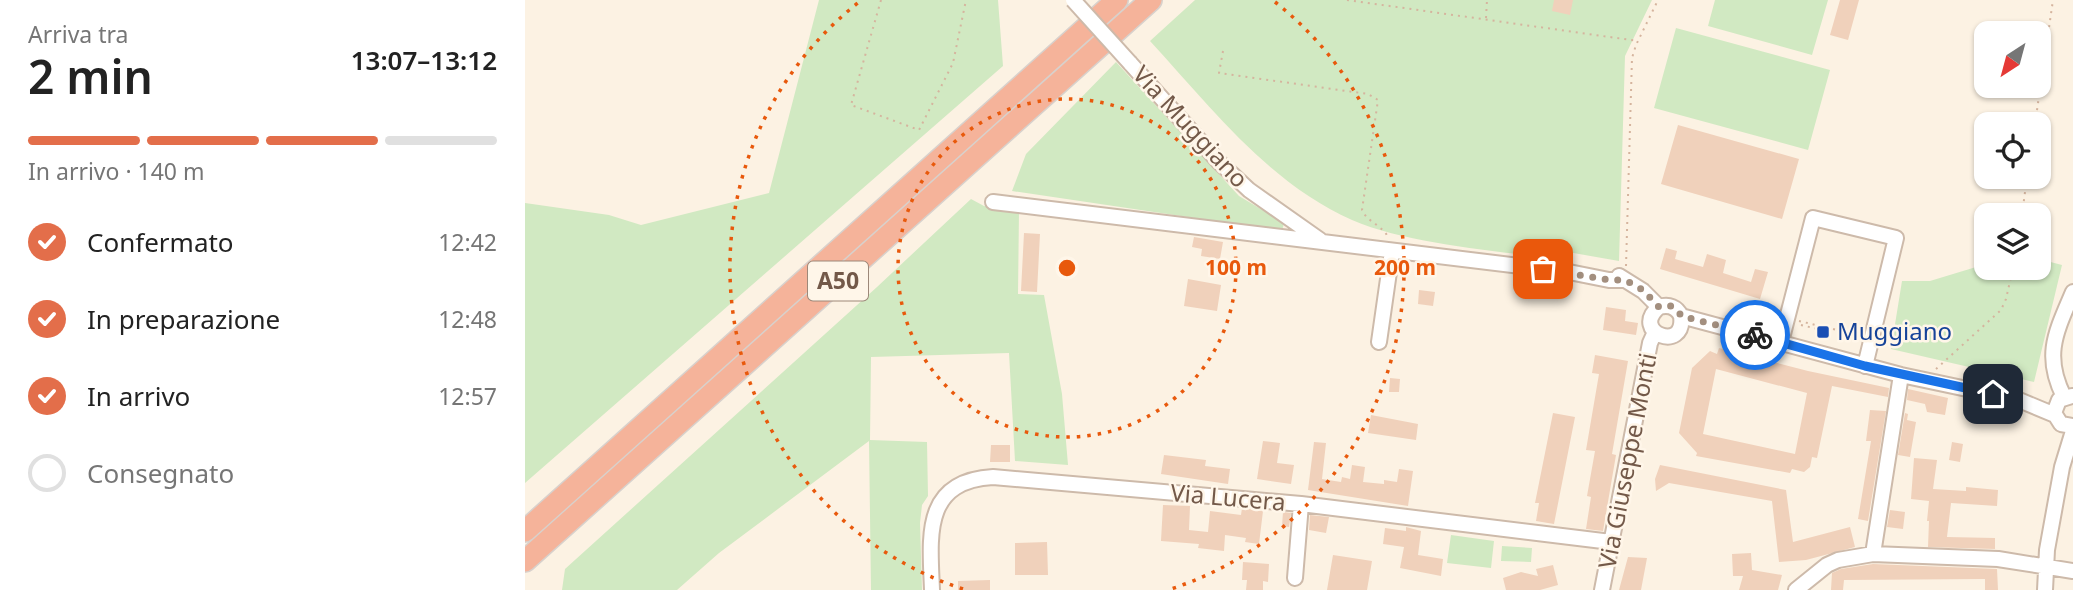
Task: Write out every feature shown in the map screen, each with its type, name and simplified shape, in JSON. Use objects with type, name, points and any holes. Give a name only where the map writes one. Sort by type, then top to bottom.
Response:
[{"type":"highway","name":"A50","points":[[525,531],[1117,0]]},
{"type":"highway","name":"A50","points":[[525,561],[1151,0]]},
{"type":"street","name":"Via Muggiano","points":[[1073,0],[1219,162],[1248,190],[1321,241],[1569,272],[1585,269],[1609,272],[1643,290],[1659,307],[1672,306],[1681,316],[1865,366],[2019,400],[2065,413]]},
{"type":"street","points":[[993,202],[1321,241]]},
{"type":"street","points":[[1781,342],[1813,218],[1896,238],[1865,366]]},
{"type":"street","points":[[1379,342],[1392,251]]},
{"type":"street","points":[[2045,590],[2046,565],[2062,467],[2065,413],[2052,360],[2057,335],[2073,292]]},
{"type":"street","points":[[1659,307],[1650,319],[1655,332],[1665,337],[1674,335],[1681,326],[1681,316]]},
{"type":"street","name":"Via Giuseppe Monti","points":[[1602,590],[1650,343],[1655,332]]},
{"type":"street","points":[[1873,554],[1901,374]]},
{"type":"street","name":"Via Lucera","points":[[932,590],[931,546],[939,504],[955,486],[977,478],[993,477],[1301,504],[1611,542]]},
{"type":"street","points":[[1295,578],[1301,504]]},
{"type":"street","points":[[1796,590],[1827,565],[1838,560],[1873,554],[1998,559],[2073,571]]},
{"type":"path","points":[[881,0],[851,106],[919,130],[953,63],[966,0]]},
{"type":"path","points":[[1347,0],[1638,41]]},
{"type":"path","points":[[1485,19],[1487,0]]},
{"type":"path","points":[[1625,280],[1632,58],[1658,0]]},
{"type":"path","points":[[2037,112],[2053,0]]},
{"type":"path","points":[[1223,51],[1219,73],[1368,94],[1378,100],[1362,210],[1367,218],[1385,230],[1392,251]]},
{"type":"path","points":[[1928,380],[1931,372],[2000,310],[2006,299],[2010,280]]},
{"type":"path","points":[[1787,318],[1864,337],[1871,342]]},
{"type":"path","points":[[1801,325],[1830,332]]},
{"type":"green space","points":[[819,0],[998,0],[1003,66],[525,483],[525,203],[609,215],[641,225],[769,193]]},
{"type":"green space","points":[[1195,0],[1652,0],[1625,56],[1619,261],[1562,251],[1560,260],[1426,241],[1352,220],[1322,204],[1293,186],[1242,141],[1150,41]]},
{"type":"green space","points":[[1715,0],[1828,0],[1812,55],[1708,26]]},
{"type":"green space","points":[[1676,28],[1830,70],[1808,150],[1654,108]]},
{"type":"green space","points":[[1116,62],[1239,196],[1284,223],[1282,231],[1012,191],[1026,154]]},
{"type":"green space","points":[[971,199],[984,206],[1019,211],[1018,294],[1044,295],[1062,394],[1068,465],[1015,461],[1009,353],[871,357],[870,440],[927,442],[928,496],[922,505],[920,523],[922,590],[871,590],[869,441],[719,553],[677,590],[562,590],[565,569]]},
{"type":"green space","points":[[2051,262],[2062,265],[2034,382],[1891,349],[1902,281],[1930,281],[1974,268],[1974,280],[2051,280]]},
{"type":"green space","points":[[1451,535],[1494,541],[1491,568],[1447,563]]},
{"type":"green space","points":[[1502,546],[1532,548],[1531,562],[1501,561]]},
{"type":"building","points":[[1554,0],[1573,0],[1570,15],[1552,11]]},
{"type":"building","points":[[1840,0],[1859,0],[1848,40],[1830,35]]},
{"type":"building","points":[[1678,125],[1799,159],[1782,219],[1661,184]]},
{"type":"building","points":[[1024,233],[1040,234],[1037,292],[1021,291]]},
{"type":"building","points":[[1194,237],[1223,242],[1220,259],[1201,256],[1202,249],[1192,247]]},
{"type":"building","points":[[1666,248],[1677,251],[1675,259],[1703,267],[1707,254],[1726,260],[1723,273],[1751,282],[1755,269],[1768,272],[1760,299],[1660,269]]},
{"type":"building","points":[[1188,279],[1221,285],[1217,311],[1184,306]]},
{"type":"building","points":[[1419,290],[1435,292],[1433,306],[1418,304]]},
{"type":"building","points":[[1606,307],[1626,310],[1625,321],[1638,323],[1636,335],[1603,330]]},
{"type":"building","points":[[1719,348],[1889,388],[1888,397],[1832,386],[1817,458],[1812,457],[1810,467],[1804,472],[1792,469],[1790,473],[1696,456],[1697,453],[1679,433],[1692,368],[1710,351],[1717,354]],"holes":[[[1716,369],[1807,393],[1795,454],[1703,434]]]},
{"type":"building","points":[[1595,355],[1628,361],[1612,454],[1616,455],[1603,531],[1586,529],[1591,497],[1587,496],[1595,451],[1586,450],[1599,374],[1592,373]]},
{"type":"building","points":[[1390,378],[1400,379],[1399,392],[1389,392]]},
{"type":"building","points":[[1908,389],[1948,398],[1945,415],[1927,412],[1925,404],[1907,400]]},
{"type":"building","points":[[1870,410],[1886,411],[1868,521],[1858,519],[1871,441],[1866,441]]},
{"type":"building","points":[[1553,413],[1575,417],[1554,524],[1536,521],[1539,503],[1535,503]]},
{"type":"building","points":[[1905,413],[1908,414],[1907,420],[1916,422],[1910,457],[1898,455]]},
{"type":"building","points":[[1371,415],[1418,424],[1416,440],[1368,433]]},
{"type":"building","points":[[1263,441],[1280,443],[1277,463],[1294,465],[1291,484],[1257,479]]},
{"type":"building","points":[[1314,442],[1326,443],[1322,479],[1341,482],[1342,477],[1350,479],[1352,465],[1365,467],[1363,482],[1397,482],[1399,469],[1413,471],[1408,506],[1308,490]]},
{"type":"building","points":[[1952,442],[1963,444],[1960,462],[1949,460]]},
{"type":"building","points":[[991,445],[1010,445],[1010,462],[990,462]]},
{"type":"building","points":[[1164,455],[1206,460],[1205,466],[1230,469],[1228,484],[1161,474]]},
{"type":"building","points":[[1914,458],[1937,460],[1933,489],[1966,491],[1966,487],[1998,490],[1997,506],[1951,503],[1947,537],[1995,538],[1995,549],[1928,547],[1929,501],[1911,499]]},
{"type":"building","points":[[1660,465],[1786,490],[1793,542],[1850,527],[1855,547],[1806,560],[1779,562],[1772,501],[1669,483],[1656,491],[1655,479]]},
{"type":"building","points":[[1163,505],[1190,506],[1189,530],[1208,532],[1210,511],[1241,515],[1242,508],[1263,511],[1259,544],[1245,542],[1246,538],[1225,535],[1224,551],[1198,548],[1199,544],[1161,541]]},
{"type":"building","points":[[1890,510],[1905,512],[1903,529],[1887,527]]},
{"type":"building","points":[[1283,512],[1291,513],[1289,527],[1282,526]]},
{"type":"building","points":[[1310,515],[1329,517],[1326,533],[1309,530]]},
{"type":"building","points":[[1406,527],[1421,531],[1418,555],[1443,559],[1441,576],[1400,568],[1404,547],[1383,544],[1385,528],[1406,531]]},
{"type":"building","points":[[1047,542],[1048,575],[1015,575],[1015,543]]},
{"type":"building","points":[[1751,553],[1752,570],[1782,575],[1778,590],[1739,590],[1743,576],[1733,576],[1732,554]]},
{"type":"building","points":[[1333,555],[1372,561],[1367,590],[1327,590]]},
{"type":"building","points":[[1628,557],[1647,558],[1641,590],[1619,590]]},
{"type":"building","points":[[1243,562],[1269,564],[1268,582],[1263,581],[1263,590],[1246,590],[1247,580],[1242,580]]},
{"type":"building","points":[[1873,564],[1997,569],[1998,590],[1985,590],[1985,579],[1844,580],[1843,590],[1831,590],[1832,573]]},
{"type":"building","points":[[1553,565],[1558,585],[1540,590],[1506,590],[1503,578],[1521,572],[1538,576],[1536,569]]},
{"type":"building","points":[[990,580],[990,590],[958,590],[958,581]]},
{"type":"way so far","points":[[1543,269],[1609,280],[1625,280],[1643,290],[1659,307],[1670,306],[1681,316],[1755,335]]},
{"type":"place","name":"Muggiano","points":[[1823,332]]},
{"type":"route","points":[[1755,335],[1865,366],[1993,394]]}]
